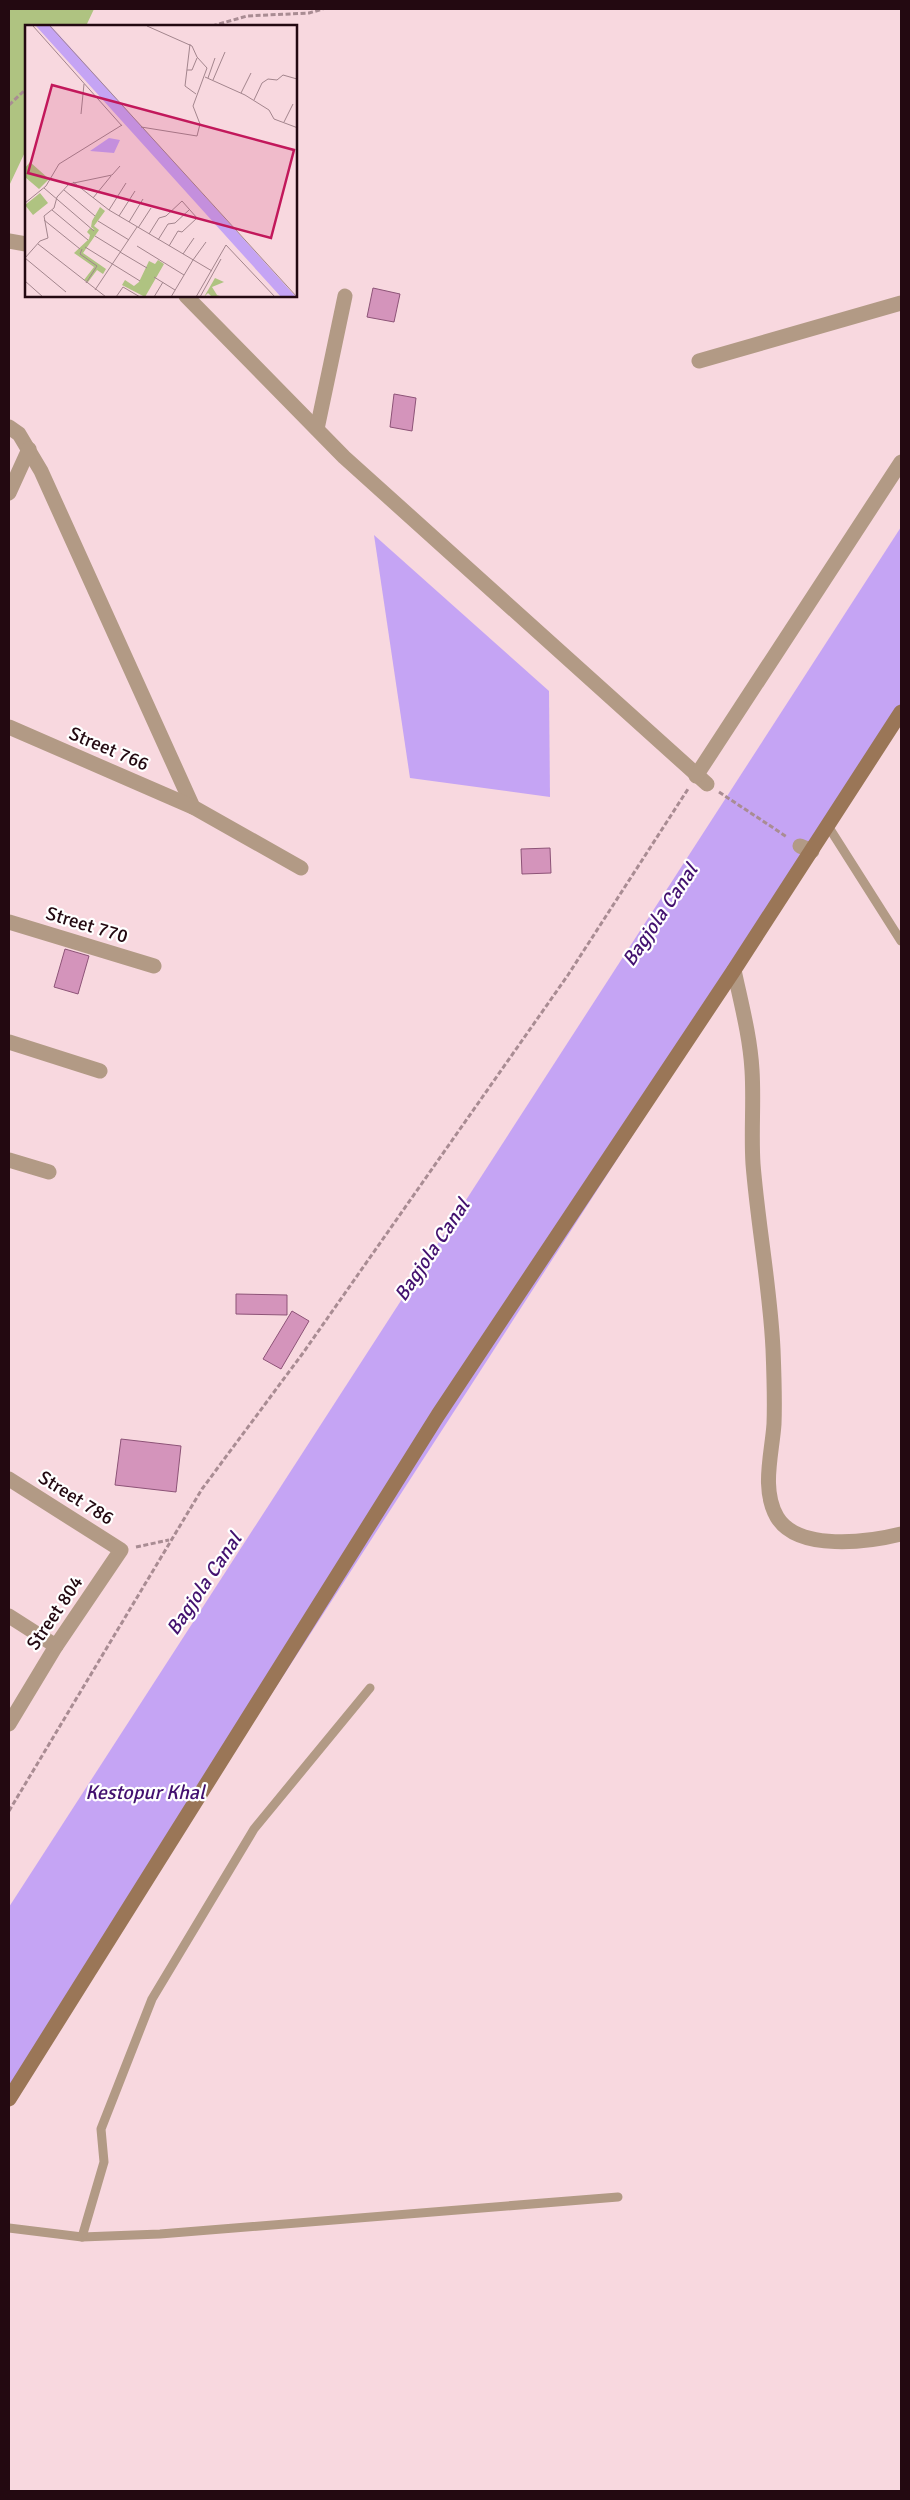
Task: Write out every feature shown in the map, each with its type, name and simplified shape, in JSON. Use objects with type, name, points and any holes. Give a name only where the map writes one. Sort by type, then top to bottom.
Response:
[{"type":"street","points":[[9,241],[25,244]]},
{"type":"street","points":[[317,429],[345,296]]},
{"type":"street","points":[[188,298],[317,429],[452,556],[702,780],[901,462]]},
{"type":"street","points":[[699,361],[901,303]]},
{"type":"street","points":[[9,427],[19,434],[41,470],[193,807]]},
{"type":"street","points":[[9,493],[29,449]]},
{"type":"street","points":[[9,2099],[438,1415],[734,970],[806,849],[828,826],[901,712]]},
{"type":"street","name":"Street 766","points":[[9,727],[193,807],[300,868]]},
{"type":"street","name":"Street 770","points":[[9,922],[154,966]]},
{"type":"street","points":[[734,970],[748,1037],[752,1069],[753,1162],[773,1346],[774,1415],[768,1474],[770,1497],[778,1518],[794,1532],[822,1541],[855,1542],[901,1534]]},
{"type":"street","points":[[9,1042],[100,1071]]},
{"type":"street","points":[[9,1160],[49,1172]]},
{"type":"street","name":"Street 786","points":[[9,1479],[121,1550]]},
{"type":"street","name":"Street 804","points":[[9,1724],[56,1646],[121,1550]]},
{"type":"street","points":[[9,1616],[56,1646]]},
{"type":"lane","points":[[828,826],[901,941]]},
{"type":"lane","points":[[82,2237],[104,2162],[101,2129],[152,1999],[254,1830],[370,1688]]},
{"type":"lane","points":[[9,2228],[82,2237],[160,2234],[618,2197]]},
{"type":"path","points":[[216,25],[247,16],[309,12],[323,9]]},
{"type":"path","points":[[9,105],[25,91]]},
{"type":"path","points":[[9,1812],[202,1489],[303,1353],[702,780],[806,849]]},
{"type":"path","points":[[121,1550],[170,1540]]},
{"type":"green space","points":[[9,9],[94,9],[86,25],[25,25],[25,152],[9,186]]},
{"type":"water","name":"Kestopur Khal","points":[[901,527],[901,720],[9,2100],[9,1907]]},
{"type":"water","points":[[374,535],[549,691],[550,797],[410,778]]},
{"type":"building","points":[[373,288],[400,294],[394,322],[367,317]]},
{"type":"building","points":[[394,394],[416,398],[412,431],[390,427]]},
{"type":"building","points":[[550,848],[551,873],[522,874],[521,849]]},
{"type":"building","points":[[65,949],[89,956],[78,994],[54,987]]},
{"type":"building","points":[[236,1294],[287,1295],[287,1315],[236,1314]]},
{"type":"building","points":[[292,1311],[309,1321],[281,1369],[263,1359]]},
{"type":"building","points":[[121,1439],[181,1446],[176,1492],[115,1485]]},
{"type":"water label","name":"Bagjola Canal","points":[[660,915]]},
{"type":"water label","name":"Bagjola Canal","points":[[432,1250]]},
{"type":"water label","name":"Bagjola Canal","points":[[204,1584]]}]
